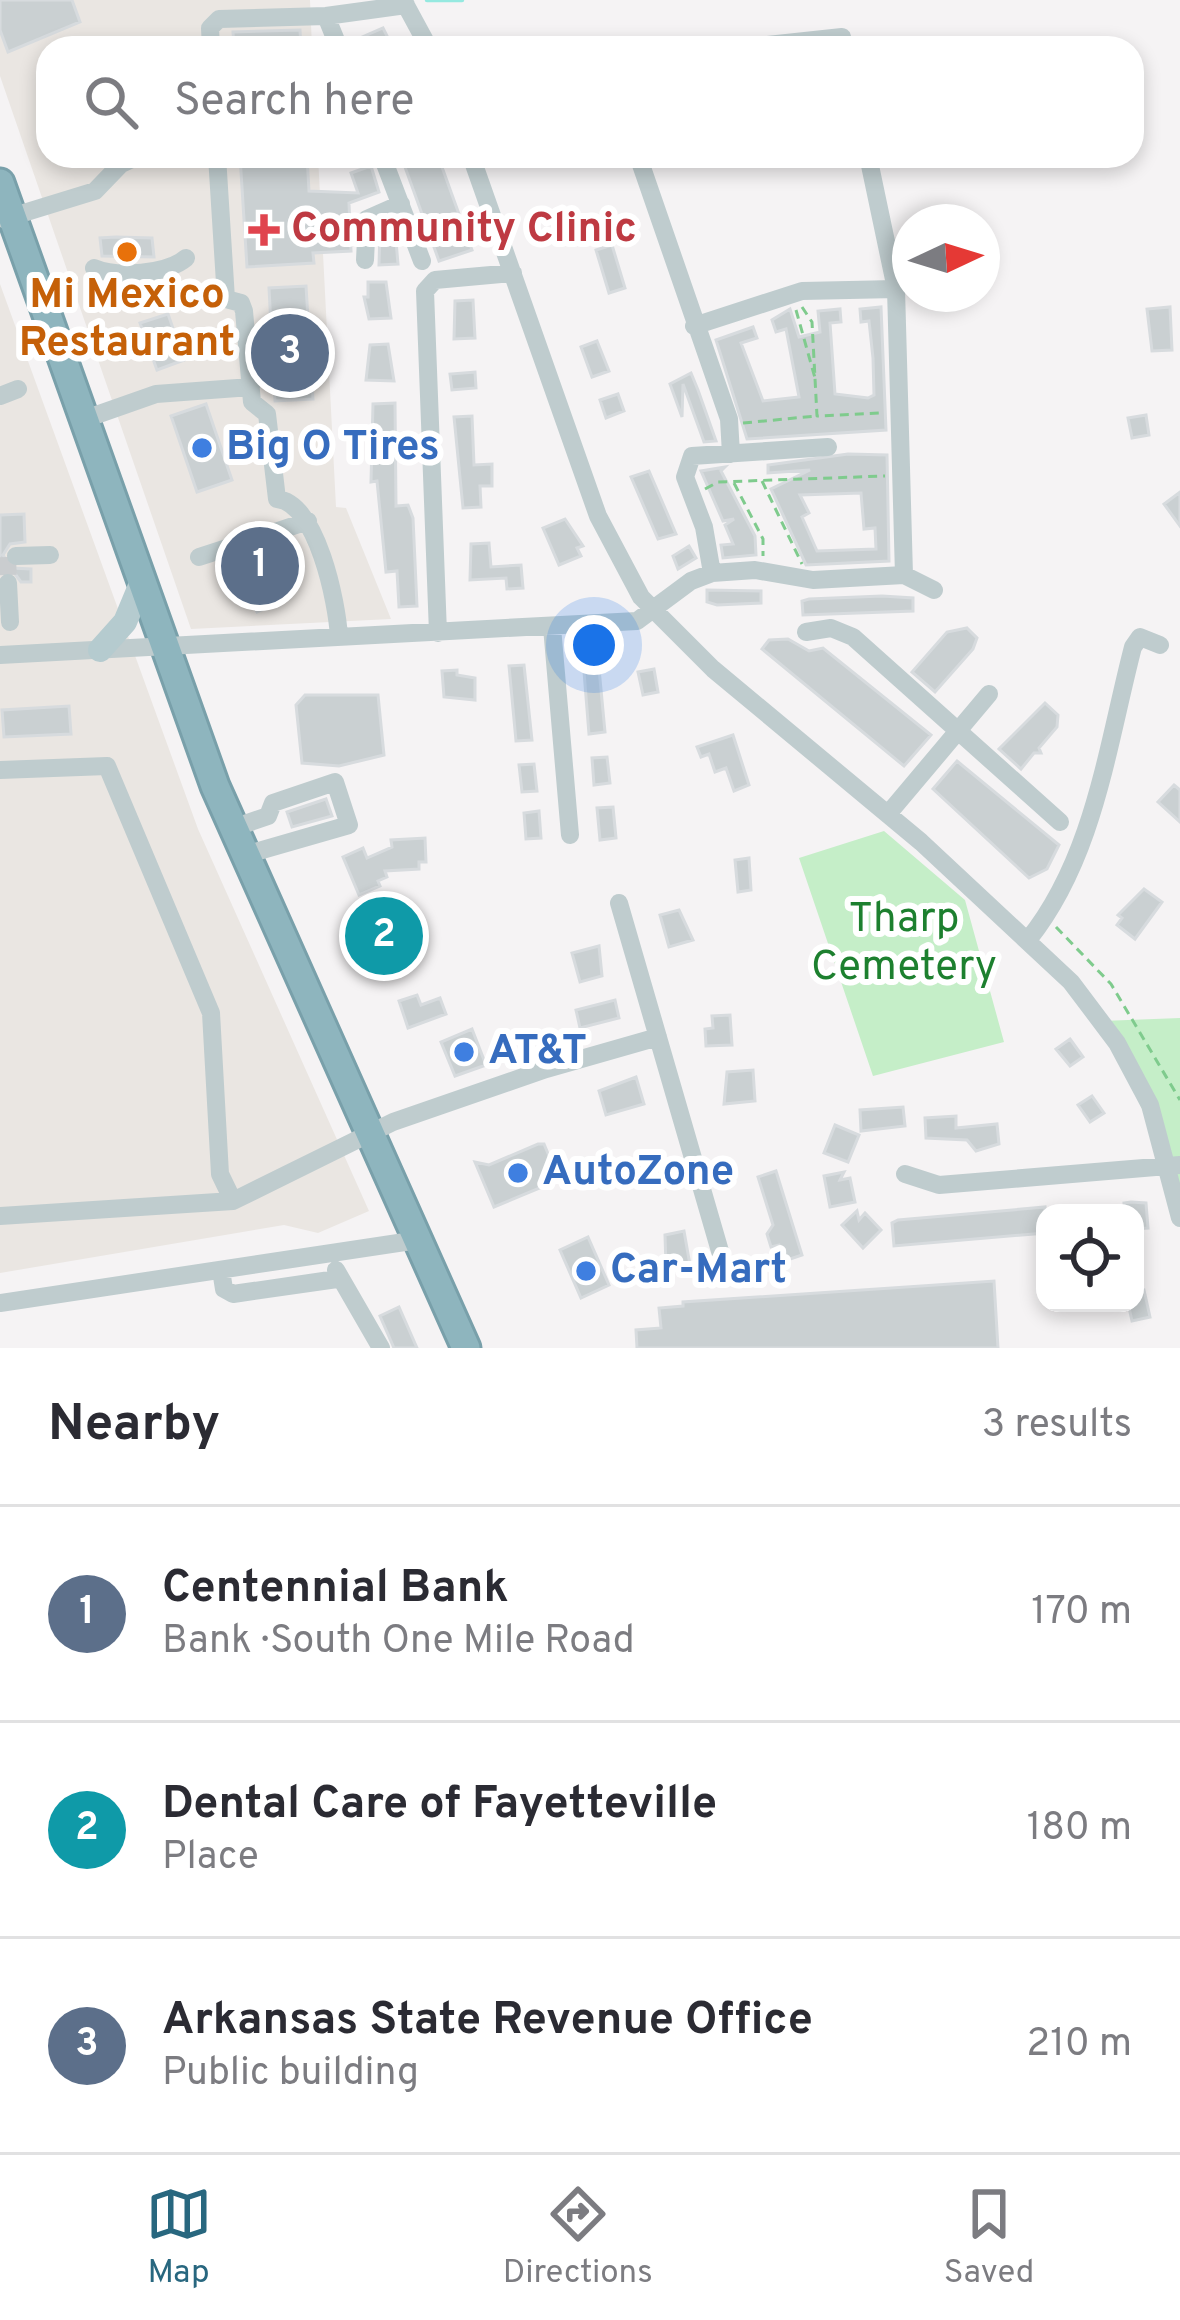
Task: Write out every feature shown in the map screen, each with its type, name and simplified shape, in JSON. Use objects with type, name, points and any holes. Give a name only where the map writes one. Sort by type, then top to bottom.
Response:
[{"type":"highway","points":[[0,183],[6,219],[161,646],[233,827],[466,1348]]},
{"type":"main road","points":[[100,650],[125,622],[140,586]]},
{"type":"street","points":[[210,36],[209,28],[219,20],[326,16],[404,2],[422,36]]},
{"type":"street","points":[[326,16],[334,36]]},
{"type":"street","points":[[6,219],[95,191],[117,168]]},
{"type":"street","points":[[218,168],[226,298],[242,303],[254,408],[267,414],[277,499],[296,504],[308,521],[334,597],[339,638]]},
{"type":"street","points":[[387,168],[422,261]]},
{"type":"street","points":[[475,168],[598,516],[625,571],[653,611],[713,669],[888,814],[1071,982],[1117,1043],[1150,1105],[1174,1165],[1180,1218]]},
{"type":"street","points":[[642,168],[730,428],[731,454]]},
{"type":"street","points":[[871,168],[892,270]]},
{"type":"street","points":[[365,260],[367,219],[401,205]]},
{"type":"street","points":[[94,268],[112,273],[174,268],[186,258]]},
{"type":"street","points":[[438,633],[424,291],[435,280],[513,273]]},
{"type":"street","points":[[694,326],[791,294],[892,289]]},
{"type":"street","points":[[897,312],[904,575]]},
{"type":"street","points":[[82,419],[156,394],[251,387]]},
{"type":"street","points":[[712,573],[685,477],[692,456],[828,447]]},
{"type":"street","points":[[199,557],[308,521]]},
{"type":"street","points":[[16,556],[50,555]]},
{"type":"street","points":[[0,655],[637,621],[691,581],[712,573],[764,572],[804,579],[904,575],[934,590]]},
{"type":"street","points":[[8,583],[10,622]]},
{"type":"street","points":[[552,626],[570,835]]},
{"type":"street","points":[[806,632],[831,628],[853,637],[1060,822]]},
{"type":"street","points":[[1028,940],[1076,863],[1132,647],[1140,637],[1160,645]]},
{"type":"street","points":[[888,814],[988,694]]},
{"type":"street","points":[[0,770],[107,766],[211,1013],[220,1174],[233,1201]]},
{"type":"street","points":[[233,827],[268,816],[273,803],[335,782],[349,825],[245,856]]},
{"type":"street","points":[[619,903],[724,1265]]},
{"type":"street","points":[[0,1216],[233,1201],[369,1135],[532,1073],[658,1037]]},
{"type":"street","points":[[905,1174],[939,1185],[1174,1165]]},
{"type":"street","points":[[0,1303],[418,1240]]},
{"type":"street","points":[[333,1253],[337,1279],[381,1348]]},
{"type":"street","points":[[221,1270],[224,1289],[233,1294],[337,1279]]},
{"type":"path","points":[[791,294],[815,378]]},
{"type":"path","points":[[791,294],[812,322],[817,416]]},
{"type":"path","points":[[730,428],[757,418],[901,412]]},
{"type":"path","points":[[692,495],[733,481],[903,475]]},
{"type":"path","points":[[761,480],[802,562],[804,579]]},
{"type":"path","points":[[733,481],[763,539],[764,572]]},
{"type":"path","points":[[1046,917],[1112,984],[1180,1100]]},
{"type":"shaded area","points":[[0,0],[310,0],[312,36],[36,36],[36,168],[319,168],[336,507],[346,508],[391,619],[191,629],[0,76]]},
{"type":"shaded area","points":[[0,284],[198,829],[369,1211],[318,1233],[284,1225],[0,1273]]},
{"type":"green space","name":"Tharp Cemetery","points":[[884,831],[965,900],[1004,1042],[873,1076],[799,858]]},
{"type":"green space","points":[[1180,1018],[1180,1218],[1168,1166],[1102,1021]]},
{"type":"building","points":[[0,0],[72,0],[80,22],[36,36],[36,40],[8,52],[0,30]]},
{"type":"building","points":[[300,30],[300,36],[233,36],[233,32]]},
{"type":"building","points":[[241,168],[308,168],[309,191],[358,193],[351,173],[372,168],[379,192],[349,203],[351,251],[313,253],[314,263],[247,267]]},
{"type":"building","points":[[405,168],[442,168],[472,250],[439,261]]},
{"type":"building","points":[[395,229],[398,264],[379,265],[380,230]]},
{"type":"building","name":"Mi Mexico Restaurant","points":[[100,238],[152,238],[154,257],[102,256]]},
{"type":"building","points":[[612,245],[625,288],[609,293],[596,250]]},
{"type":"building","points":[[368,282],[386,282],[391,318],[369,319],[364,297],[368,297]]},
{"type":"building","points":[[306,286],[313,399],[275,401],[269,288]]},
{"type":"building","points":[[473,300],[475,338],[454,339],[455,301]]},
{"type":"building","points":[[881,307],[886,430],[747,439],[716,340],[753,327],[757,338],[741,343],[763,401],[799,397],[786,329],[776,332],[772,320],[790,309],[799,337],[820,332],[818,311],[840,309],[841,322],[830,323],[835,394],[868,398],[874,395],[873,358],[869,321],[861,322],[860,309]]},
{"type":"building","points":[[1170,307],[1172,350],[1152,351],[1147,309]]},
{"type":"building","points":[[168,314],[184,360],[157,370],[140,323]]},
{"type":"building","points":[[597,341],[609,371],[592,377],[581,347]]},
{"type":"building","points":[[388,344],[394,381],[366,380],[370,345]]},
{"type":"building","points":[[475,372],[476,388],[452,390],[450,374]]},
{"type":"building","points":[[691,373],[716,441],[704,442],[683,384],[682,417],[670,384]]},
{"type":"building","points":[[618,394],[624,411],[606,418],[600,400]]},
{"type":"building","points":[[395,403],[396,506],[408,505],[413,518],[417,606],[399,607],[397,571],[386,572],[377,481],[371,482],[373,404]]},
{"type":"building","name":"Big O Tires","points":[[206,404],[232,480],[197,492],[171,416]]},
{"type":"building","points":[[1146,415],[1149,435],[1132,438],[1128,418]]},
{"type":"building","points":[[472,416],[474,465],[492,464],[492,486],[480,486],[481,507],[463,508],[454,417]]},
{"type":"building","points":[[848,454],[887,455],[889,561],[806,565],[771,489],[810,470],[768,473],[768,465]],"holes":[[[861,493],[864,529],[875,528],[876,549],[817,551],[802,517],[809,513],[800,495]]]},
{"type":"building","points":[[725,467],[721,471],[755,536],[756,555],[723,558],[721,545],[733,544],[725,525],[734,519],[723,521],[701,471]]},
{"type":"building","points":[[649,471],[676,534],[658,539],[631,477]]},
{"type":"building","points":[[1180,492],[1180,526],[1164,504]]},
{"type":"building","points":[[24,514],[25,542],[10,544],[3,555],[11,568],[31,569],[31,582],[21,582],[13,571],[0,572],[0,515]]},
{"type":"building","points":[[565,519],[583,546],[577,548],[581,556],[559,565],[543,528]]},
{"type":"building","points":[[489,543],[491,567],[521,565],[523,588],[507,589],[506,578],[470,580],[471,544]]},
{"type":"building","points":[[689,546],[696,558],[678,569],[673,556]]},
{"type":"building","points":[[253,551],[268,551],[276,561],[287,598],[257,612],[241,582],[246,580],[240,561]]},
{"type":"building","points":[[707,590],[761,591],[761,603],[717,605],[707,602]]},
{"type":"building","points":[[913,598],[913,611],[803,615],[802,601],[809,599]]},
{"type":"building","points":[[967,628],[977,638],[973,649],[935,692],[912,672],[947,632]]},
{"type":"building","points":[[788,639],[809,651],[823,648],[931,735],[904,766],[762,649],[769,640]]},
{"type":"building","points":[[598,658],[605,732],[589,734],[583,659]]},
{"type":"building","points":[[524,665],[532,740],[516,741],[509,666]]},
{"type":"building","points":[[654,669],[658,692],[643,695],[638,672]]},
{"type":"building","points":[[457,670],[457,675],[475,678],[475,700],[444,697],[442,671]]},
{"type":"building","points":[[305,695],[378,695],[384,755],[339,766],[302,763],[296,705]]},
{"type":"building","points":[[1045,703],[1058,715],[1057,727],[1039,748],[1041,753],[1034,753],[1021,769],[999,749]]},
{"type":"building","points":[[69,706],[71,734],[4,737],[2,710]]},
{"type":"building","points":[[733,735],[749,785],[734,791],[726,768],[715,772],[709,754],[701,757],[697,747]]},
{"type":"building","points":[[607,757],[610,783],[594,785],[592,758]]},
{"type":"building","points":[[957,761],[1059,845],[1047,869],[1029,878],[933,789]]},
{"type":"building","points":[[534,764],[537,791],[522,792],[519,765]]},
{"type":"building","points":[[1174,785],[1180,790],[1180,822],[1158,802]]},
{"type":"building","points":[[326,799],[332,816],[292,827],[287,812]]},
{"type":"building","points":[[613,807],[616,838],[600,840],[597,808]]},
{"type":"building","points":[[539,811],[541,838],[526,839],[524,813]]},
{"type":"building","points":[[425,838],[426,862],[419,862],[419,869],[385,871],[387,877],[378,881],[380,886],[359,895],[343,857],[363,848],[367,858],[392,847],[391,840]]},
{"type":"building","points":[[749,858],[751,890],[738,892],[735,860]]},
{"type":"building","points":[[1144,889],[1162,902],[1135,939],[1117,925],[1122,918],[1118,915]]},
{"type":"building","points":[[403,909],[416,942],[370,964],[361,960],[352,930]]},
{"type":"building","points":[[679,910],[693,940],[669,947],[660,915]]},
{"type":"building","points":[[599,946],[602,976],[580,982],[572,953]]},
{"type":"building","points":[[417,995],[421,1005],[440,998],[446,1014],[408,1028],[399,1001]]},
{"type":"building","points":[[615,1000],[619,1018],[580,1028],[576,1010]]},
{"type":"building","points":[[730,1015],[732,1045],[706,1046],[705,1029],[713,1028],[712,1016]]},
{"type":"building","name":"AT&T","points":[[472,1029],[486,1065],[455,1076],[441,1042]]},
{"type":"building","points":[[1070,1039],[1083,1057],[1070,1066],[1056,1049]]},
{"type":"building","points":[[753,1070],[755,1101],[724,1104],[727,1072]]},
{"type":"building","points":[[636,1077],[644,1104],[606,1115],[599,1091]]},
{"type":"building","points":[[1092,1096],[1104,1113],[1090,1122],[1078,1105]]},
{"type":"building","points":[[903,1107],[905,1126],[861,1131],[860,1110]]},
{"type":"building","points":[[956,1116],[956,1128],[997,1124],[999,1144],[976,1151],[967,1140],[926,1138],[925,1118]]},
{"type":"building","points":[[835,1125],[859,1135],[848,1162],[824,1153]]},
{"type":"building","name":"AutoZone","points":[[544,1144],[559,1180],[494,1207],[475,1162],[489,1165]]},
{"type":"building","points":[[776,1171],[802,1255],[784,1261],[779,1245],[771,1247],[767,1234],[773,1225],[758,1177]]},
{"type":"building","points":[[844,1172],[840,1180],[850,1178],[855,1202],[830,1207],[824,1176]]},
{"type":"building","points":[[1124,1203],[1146,1203],[1148,1228],[1144,1228],[1144,1204]]},
{"type":"building","points":[[1036,1208],[1036,1234],[894,1246],[892,1223]]},
{"type":"building","points":[[857,1211],[859,1220],[865,1213],[881,1230],[863,1248],[842,1225]]},
{"type":"building","points":[[684,1231],[690,1265],[666,1266],[665,1235]]},
{"type":"building","name":"Car-Mart","points":[[588,1237],[609,1285],[581,1298],[560,1250]]},
{"type":"building","points":[[994,1281],[998,1348],[637,1348],[636,1330],[661,1328],[659,1308],[683,1306],[683,1302]]},
{"type":"building","points":[[1144,1290],[1150,1317],[1132,1321],[1130,1312],[1144,1312]]},
{"type":"building","points":[[399,1307],[417,1348],[394,1348],[380,1316]]},
{"type":"waterway","points":[[427,0],[462,0]]},
{"type":"tunnel","points":[[7,557],[8,583]]},
{"type":"place","name":"Community Clinic","points":[[264,230]]},
{"type":"place","name":"Mi Mexico Restaurant","points":[[127,252]]},
{"type":"place","name":"Arkansas State Revenue Office","points":[[290,353]]},
{"type":"place","name":"Big O Tires","points":[[202,448]]},
{"type":"place","name":"Centennial Bank","points":[[260,566]]},
{"type":"place","name":"Dental Care of Fayetteville","points":[[384,936]]},
{"type":"place","name":"AT&T","points":[[464,1052]]},
{"type":"place","name":"AutoZone","points":[[518,1173]]},
{"type":"place","name":"Car-Mart","points":[[586,1271]]}]
